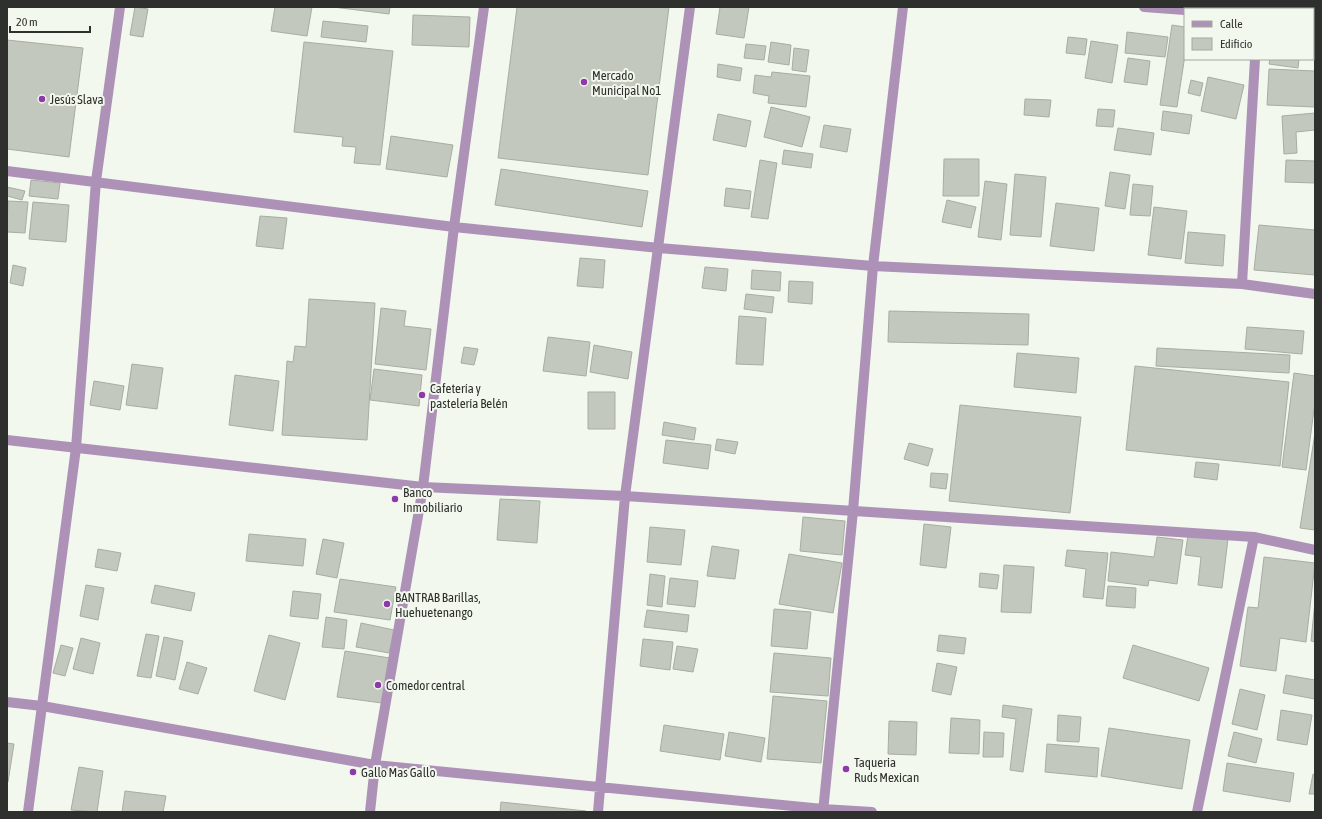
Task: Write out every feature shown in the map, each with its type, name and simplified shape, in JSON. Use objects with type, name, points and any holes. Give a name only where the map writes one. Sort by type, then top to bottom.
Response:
[{"type":"street","points":[[28,812],[76,448],[96,181],[120,7]]},
{"type":"street","points":[[370,812],[375,764],[423,487],[454,227],[484,7]]},
{"type":"street","points":[[598,812],[625,496],[690,7]]},
{"type":"street","points":[[823,811],[852,511],[873,266],[903,7]]},
{"type":"street","points":[[1144,7],[1184,10]]},
{"type":"street","points":[[1242,284],[1255,60]]},
{"type":"street","points":[[7,171],[454,227],[659,248],[873,266],[1242,284],[1315,294]]},
{"type":"street","points":[[7,440],[423,487],[625,496],[1254,537],[1315,550]]},
{"type":"street","points":[[1197,812],[1254,537]]},
{"type":"street","points":[[7,702],[42,706],[375,764],[600,786],[823,811],[872,812]]},
{"type":"building","points":[[135,7],[148,9],[143,37],[130,35]]},
{"type":"building","points":[[275,7],[312,7],[307,36],[271,31]]},
{"type":"building","points":[[333,7],[390,7],[389,14]]},
{"type":"building","name":"Mercado Municipal No1","points":[[517,7],[669,7],[648,175],[498,158]]},
{"type":"building","points":[[720,7],[749,7],[744,38],[716,34]]},
{"type":"building","points":[[413,15],[470,17],[469,47],[412,45]]},
{"type":"building","points":[[323,21],[368,26],[366,42],[321,37]]},
{"type":"building","points":[[1172,25],[1184,27],[1184,60],[1177,107],[1160,105]]},
{"type":"building","points":[[1127,32],[1168,37],[1165,57],[1125,53]]},
{"type":"building","points":[[1068,37],[1087,39],[1085,55],[1066,53]]},
{"type":"building","name":"Jesús Slava","points":[[7,40],[83,48],[69,157],[7,149]]},
{"type":"building","points":[[1091,41],[1118,45],[1112,83],[1085,78]]},
{"type":"building","points":[[304,42],[393,51],[380,165],[354,163],[356,147],[342,146],[343,137],[294,132]]},
{"type":"building","points":[[771,42],[791,45],[789,65],[768,62]]},
{"type":"building","points":[[746,44],[766,46],[764,60],[744,58]]},
{"type":"building","points":[[794,48],[809,50],[806,72],[792,70]]},
{"type":"building","points":[[1128,58],[1150,61],[1147,85],[1124,82]]},
{"type":"building","points":[[1270,60],[1299,60],[1298,68],[1269,64]]},
{"type":"building","points":[[718,64],[742,68],[740,81],[717,77]]},
{"type":"building","points":[[1269,69],[1315,71],[1315,107],[1267,105]]},
{"type":"building","points":[[772,72],[810,76],[806,107],[768,103],[769,96],[753,93],[755,75],[771,77]]},
{"type":"building","points":[[1208,77],[1244,85],[1236,119],[1201,111]]},
{"type":"building","points":[[1191,80],[1203,83],[1200,96],[1188,93]]},
{"type":"building","points":[[1025,99],[1051,100],[1049,117],[1024,115]]},
{"type":"building","points":[[771,107],[810,117],[802,147],[764,137]]},
{"type":"building","points":[[1098,109],[1115,110],[1113,127],[1096,126]]},
{"type":"building","points":[[1163,111],[1192,115],[1189,134],[1161,130]]},
{"type":"building","points":[[1315,113],[1315,130],[1296,132],[1297,153],[1284,154],[1282,116]]},
{"type":"building","points":[[718,114],[751,121],[746,147],[713,140]]},
{"type":"building","points":[[824,125],[851,129],[847,152],[820,147]]},
{"type":"building","points":[[1118,128],[1154,133],[1151,155],[1114,150]]},
{"type":"building","points":[[391,136],[453,145],[447,177],[386,169]]},
{"type":"building","points":[[784,150],[813,154],[811,168],[782,164]]},
{"type":"building","points":[[944,159],[979,159],[979,196],[943,196]]},
{"type":"building","points":[[760,160],[777,163],[768,219],[751,217]]},
{"type":"building","points":[[1286,160],[1315,161],[1315,183],[1285,182]]},
{"type":"building","points":[[501,169],[648,191],[642,227],[495,205]]},
{"type":"building","points":[[1110,172],[1130,175],[1125,209],[1105,206]]},
{"type":"building","points":[[1015,174],[1046,177],[1041,237],[1010,235]]},
{"type":"building","points":[[31,180],[60,183],[58,199],[29,196]]},
{"type":"building","points":[[985,181],[1007,184],[1001,240],[978,237]]},
{"type":"building","points":[[1133,184],[1153,186],[1150,216],[1130,215]]},
{"type":"building","points":[[7,187],[25,191],[22,200],[7,196]]},
{"type":"building","points":[[726,188],[751,191],[749,209],[724,206]]},
{"type":"building","points":[[947,200],[976,207],[971,228],[942,222]]},
{"type":"building","points":[[8,201],[28,202],[25,233],[7,232]]},
{"type":"building","points":[[33,202],[69,205],[66,242],[29,239]]},
{"type":"building","points":[[1056,203],[1099,208],[1094,251],[1050,246]]},
{"type":"building","points":[[1154,207],[1187,211],[1181,259],[1148,255]]},
{"type":"building","points":[[260,216],[287,218],[283,249],[256,246]]},
{"type":"building","points":[[1259,225],[1315,230],[1315,275],[1254,270]]},
{"type":"building","points":[[1188,232],[1225,235],[1223,266],[1185,263]]},
{"type":"building","points":[[580,258],[605,260],[603,288],[577,286]]},
{"type":"building","points":[[13,265],[26,268],[23,286],[10,283]]},
{"type":"building","points":[[705,267],[728,269],[726,291],[702,288]]},
{"type":"building","points":[[752,270],[781,272],[780,291],[751,289]]},
{"type":"building","points":[[789,281],[813,282],[812,304],[788,302]]},
{"type":"building","points":[[746,294],[774,297],[772,313],[744,309]]},
{"type":"building","points":[[309,299],[375,303],[367,440],[282,435],[287,361],[293,362],[295,346],[306,347]]},
{"type":"building","points":[[381,308],[406,311],[404,326],[431,329],[426,370],[375,364]]},
{"type":"building","points":[[889,311],[1029,314],[1028,345],[888,342]]},
{"type":"building","points":[[739,316],[766,318],[763,365],[736,364]]},
{"type":"building","points":[[1247,327],[1304,331],[1302,354],[1245,349]]},
{"type":"building","points":[[548,337],[590,342],[586,376],[543,371]]},
{"type":"building","points":[[594,345],[632,352],[628,379],[590,372]]},
{"type":"building","points":[[464,347],[478,349],[474,365],[461,363]]},
{"type":"building","points":[[1157,348],[1290,355],[1289,373],[1156,366]]},
{"type":"building","points":[[1017,353],[1079,358],[1076,393],[1014,387]]},
{"type":"building","points":[[132,364],[163,368],[157,409],[126,405]]},
{"type":"building","points":[[1135,366],[1289,382],[1280,466],[1126,450]]},
{"type":"building","points":[[374,369],[422,375],[419,406],[370,400]]},
{"type":"building","points":[[1294,373],[1315,376],[1315,402],[1306,470],[1282,467]]},
{"type":"building","points":[[235,375],[279,381],[273,431],[229,425]]},
{"type":"building","points":[[94,381],[124,386],[120,410],[90,405]]},
{"type":"building","points":[[588,392],[615,392],[615,429],[588,429]]},
{"type":"building","points":[[960,405],[1081,417],[1070,513],[949,501]]},
{"type":"building","points":[[664,422],[696,428],[694,440],[662,435]]},
{"type":"building","points":[[1315,433],[1315,530],[1300,528]]},
{"type":"building","points":[[717,439],[738,442],[735,454],[715,450]]},
{"type":"building","points":[[666,440],[711,445],[708,469],[663,463]]},
{"type":"building","points":[[909,443],[933,449],[928,466],[904,459]]},
{"type":"building","points":[[1196,462],[1219,464],[1217,480],[1194,477]]},
{"type":"building","points":[[931,473],[948,474],[946,489],[930,487]]},
{"type":"building","points":[[500,499],[540,501],[537,543],[497,540]]},
{"type":"building","points":[[803,517],[845,521],[842,555],[800,551]]},
{"type":"building","points":[[924,524],[951,527],[946,568],[920,565]]},
{"type":"building","points":[[650,527],[685,530],[681,565],[647,562]]},
{"type":"building","points":[[249,534],[306,539],[303,566],[246,561]]},
{"type":"building","points":[[1188,535],[1228,539],[1222,588],[1198,585],[1201,557],[1185,555]]},
{"type":"building","points":[[1157,537],[1183,540],[1177,584],[1149,580],[1148,586],[1108,581],[1111,552],[1154,557]]},
{"type":"building","points":[[323,539],[344,543],[337,578],[316,574]]},
{"type":"building","points":[[712,546],[739,550],[735,579],[707,576]]},
{"type":"building","points":[[98,549],[121,553],[117,571],[95,567]]},
{"type":"building","points":[[1067,550],[1108,553],[1103,599],[1083,597],[1086,569],[1065,566]]},
{"type":"building","points":[[789,554],[842,563],[833,613],[779,604]]},
{"type":"building","points":[[1264,557],[1315,563],[1306,642],[1280,638],[1276,671],[1240,666],[1248,607],[1258,608]]},
{"type":"building","points":[[1004,565],[1034,567],[1031,613],[1001,612]]},
{"type":"building","points":[[980,573],[999,575],[997,589],[979,587]]},
{"type":"building","points":[[650,574],[665,576],[662,607],[647,605]]},
{"type":"building","points":[[670,578],[698,581],[695,607],[667,604]]},
{"type":"building","points":[[340,579],[396,587],[390,620],[334,612]]},
{"type":"building","points":[[86,585],[104,588],[98,620],[80,616]]},
{"type":"building","points":[[155,585],[195,593],[191,611],[151,603]]},
{"type":"building","points":[[1108,586],[1136,588],[1135,608],[1106,606]]},
{"type":"building","points":[[293,591],[321,594],[318,619],[290,616]]},
{"type":"building","points":[[1315,602],[1315,642],[1311,641]]},
{"type":"building","points":[[774,609],[811,612],[807,649],[771,646]]},
{"type":"building","points":[[647,610],[689,615],[687,632],[644,627]]},
{"type":"building","points":[[326,617],[347,620],[344,649],[322,647]]},
{"type":"building","points":[[361,623],[394,630],[389,653],[356,647]]},
{"type":"building","points":[[146,634],[159,636],[151,678],[137,676]]},
{"type":"building","points":[[269,635],[300,643],[285,700],[254,691]]},
{"type":"building","points":[[939,635],[966,638],[964,654],[937,651]]},
{"type":"building","points":[[164,637],[183,641],[175,680],[156,676]]},
{"type":"building","points":[[81,638],[100,643],[93,674],[73,669]]},
{"type":"building","points":[[643,639],[673,642],[670,670],[640,666]]},
{"type":"building","points":[[61,645],[73,648],[65,676],[53,673]]},
{"type":"building","points":[[1133,645],[1209,668],[1199,701],[1123,678]]},
{"type":"building","points":[[677,646],[698,649],[693,672],[673,669]]},
{"type":"building","points":[[345,651],[390,658],[382,703],[337,697]]},
{"type":"building","points":[[774,653],[831,658],[828,696],[770,692]]},
{"type":"building","points":[[187,662],[207,668],[198,694],[179,689]]},
{"type":"building","points":[[937,663],[957,667],[951,695],[932,691]]},
{"type":"building","points":[[1286,675],[1315,680],[1315,699],[1283,693]]},
{"type":"building","points":[[1240,689],[1265,695],[1257,730],[1232,724]]},
{"type":"building","points":[[773,696],[827,701],[821,763],[767,759]]},
{"type":"building","points":[[1003,705],[1032,709],[1023,772],[1010,770],[1016,719],[1002,717]]},
{"type":"building","points":[[1281,710],[1312,715],[1307,745],[1277,740]]},
{"type":"building","points":[[1058,715],[1081,717],[1079,742],[1057,741]]},
{"type":"building","points":[[951,718],[980,720],[979,754],[949,753]]},
{"type":"building","points":[[889,721],[917,722],[916,755],[888,754]]},
{"type":"building","points":[[664,725],[724,734],[720,760],[660,751]]},
{"type":"building","points":[[1109,728],[1190,740],[1182,789],[1101,776]]},
{"type":"building","points":[[729,732],[765,738],[761,762],[725,756]]},
{"type":"building","points":[[984,732],[1004,733],[1003,757],[983,757]]},
{"type":"building","points":[[1234,732],[1262,739],[1256,763],[1228,756]]},
{"type":"building","points":[[7,743],[14,744],[8,782],[7,781]]},
{"type":"building","points":[[1047,744],[1099,748],[1097,777],[1045,772]]},
{"type":"building","points":[[1227,763],[1294,773],[1290,802],[1223,791]]},
{"type":"building","points":[[79,767],[103,771],[97,812],[71,810]]},
{"type":"building","points":[[1313,774],[1315,775],[1315,794],[1309,794]]},
{"type":"building","points":[[125,791],[166,796],[163,812],[122,812]]},
{"type":"building","points":[[501,802],[586,811],[586,812],[500,812]]},
{"type":"place","name":"Mercado Municipal No1","points":[[584,82]]},
{"type":"place","name":"Jesús Slava","points":[[42,99]]},
{"type":"place","name":"Cafetería y pastelería Belén","points":[[422,395]]},
{"type":"place","name":"Banco Inmobiliario","points":[[395,499]]},
{"type":"place","name":"BANTRAB Barillas, Huehuetenango","points":[[387,604]]},
{"type":"place","name":"Comedor central","points":[[378,685]]},
{"type":"place","name":"Taqueria Ruds Mexican","points":[[846,769]]},
{"type":"place","name":"Gallo Mas Gallo","points":[[353,772]]}]
